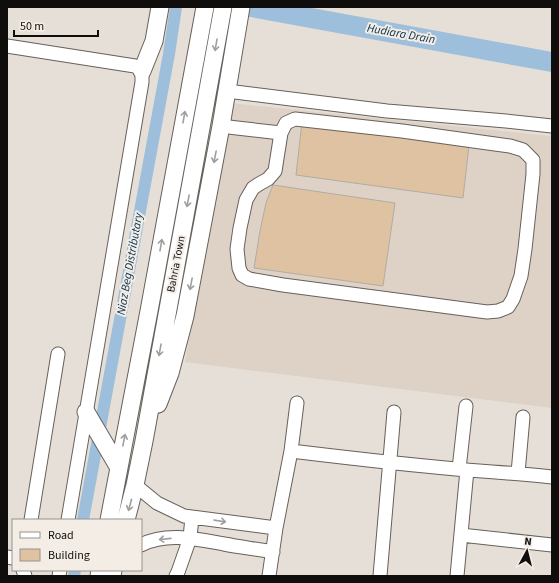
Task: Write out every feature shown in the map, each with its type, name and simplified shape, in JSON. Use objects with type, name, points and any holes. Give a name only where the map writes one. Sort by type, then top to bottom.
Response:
[{"type":"main road","points":[[142,71],[154,41],[160,7]]},
{"type":"main road","name":"Bahria Town","points":[[109,519],[205,7]]},
{"type":"main road","name":"Bahria Town","points":[[126,519],[144,441],[223,7]]},
{"type":"main road","points":[[144,441],[170,373],[185,316],[222,126],[241,7]]},
{"type":"main road","points":[[86,412],[119,468]]},
{"type":"street","points":[[7,46],[135,66],[142,71],[142,82],[68,519]]},
{"type":"street","points":[[227,91],[387,111],[552,126]]},
{"type":"street","points":[[295,119],[402,131],[510,146],[523,150],[533,160],[532,182],[521,276],[513,299],[508,307],[498,311],[487,312],[283,285],[249,279],[242,275],[239,268],[237,249],[246,200],[253,188],[268,179],[275,171],[281,133],[286,123],[295,119]]},
{"type":"street","points":[[222,126],[281,133]]},
{"type":"street","points":[[31,519],[58,354]]},
{"type":"street","points":[[269,576],[276,528],[291,451],[297,403]]},
{"type":"street","points":[[458,576],[466,406]]},
{"type":"street","points":[[380,576],[394,412]]},
{"type":"street","points":[[518,473],[523,417]]},
{"type":"street","points":[[291,451],[463,470],[518,473],[552,477]]},
{"type":"street","points":[[135,485],[157,503],[184,516],[276,528]]},
{"type":"street","points":[[176,576],[190,538],[192,517]]},
{"type":"street","points":[[461,535],[552,545]]},
{"type":"street","points":[[142,545],[166,538],[190,538],[273,552]]},
{"type":"shaded area","points":[[230,103],[552,136],[552,408],[185,362]]},
{"type":"building","points":[[302,122],[469,145],[463,198],[296,175]]},
{"type":"building","points":[[273,185],[395,203],[383,286],[254,268],[266,203]]},
{"type":"waterway","name":"Niaz Beg Distributary","points":[[83,519],[169,54],[176,7]]},
{"type":"waterway","name":"Hudiara Drain","points":[[251,7],[552,62]]},
{"type":"waterway","name":"Niaz Beg Distributary","points":[[74,576],[75,571]]}]
